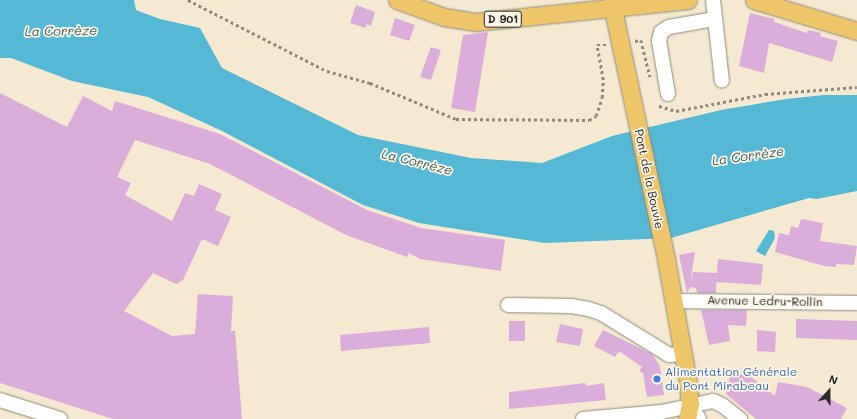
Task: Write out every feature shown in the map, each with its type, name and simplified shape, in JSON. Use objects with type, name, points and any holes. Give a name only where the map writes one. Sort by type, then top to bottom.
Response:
[{"type":"main road","name":"D 901","points":[[397,0],[444,17],[476,22],[611,4],[688,0]]},
{"type":"main road","points":[[754,0],[857,31]]},
{"type":"main road","name":"Pont de la Bouvie","points":[[611,4],[666,259],[683,354],[689,412]]},
{"type":"street","points":[[714,0],[722,80]]},
{"type":"street","points":[[668,94],[659,41],[661,32],[669,26],[715,19]]},
{"type":"street","name":"Avenue Ledru-Rollin","points":[[673,301],[857,304]]},
{"type":"street","points":[[508,305],[571,306],[588,309],[601,313],[669,355],[683,354]]},
{"type":"street","points":[[0,400],[60,419]]},
{"type":"street","points":[[584,419],[662,412],[689,412],[713,401],[722,405],[740,419]]},
{"type":"street","points":[[689,412],[699,419]]},
{"type":"path","points":[[188,0],[327,71],[370,83],[456,119],[589,120],[596,116],[602,98],[603,80],[596,45]]},
{"type":"water","name":"La Corrèze","points":[[0,0],[134,0],[136,10],[160,19],[200,28],[222,68],[358,135],[471,158],[542,163],[612,136],[721,110],[786,99],[824,95],[857,95],[857,191],[817,199],[809,198],[671,238],[545,243],[419,223],[363,205],[222,131],[148,97],[72,81],[11,58],[0,58]]},
{"type":"water","points":[[769,230],[774,231],[775,238],[765,256],[756,251]]},
{"type":"building","points":[[356,5],[375,12],[371,26],[367,24],[365,28],[350,23]]},
{"type":"building","points":[[750,13],[774,19],[774,22],[807,33],[808,30],[821,33],[820,36],[838,41],[832,62],[769,43],[764,73],[739,66]]},
{"type":"building","points":[[395,18],[415,25],[409,41],[390,35]]},
{"type":"building","points":[[488,32],[475,112],[451,108],[463,35]]},
{"type":"building","points":[[431,47],[441,50],[431,80],[420,77]]},
{"type":"building","points":[[0,93],[67,127],[83,96],[112,111],[115,101],[220,134],[367,210],[421,228],[505,240],[501,271],[420,259],[409,253],[407,257],[346,235],[210,164],[135,140],[117,177],[131,183],[125,195],[172,221],[185,193],[194,196],[199,184],[222,194],[215,210],[231,217],[218,246],[202,239],[183,280],[176,284],[153,273],[124,311],[172,336],[195,334],[198,294],[233,296],[231,331],[235,331],[242,419],[113,419],[0,383]]},
{"type":"building","points":[[801,219],[823,223],[820,241],[857,246],[854,265],[836,264],[836,267],[824,266],[775,252],[779,233],[789,235],[791,226],[798,228]]},
{"type":"building","points":[[695,252],[690,285],[693,272],[717,273],[716,293],[697,293],[696,288],[690,287],[687,293],[679,255]]},
{"type":"building","points":[[718,259],[763,264],[761,285],[716,282]]},
{"type":"building","points":[[701,310],[747,310],[746,326],[728,325],[730,341],[709,345]]},
{"type":"building","points":[[796,319],[857,321],[857,340],[796,338]]},
{"type":"building","points":[[509,321],[525,321],[525,341],[509,341]]},
{"type":"building","points":[[560,324],[583,329],[580,346],[556,342]]},
{"type":"building","points":[[429,327],[430,343],[341,351],[340,335]]},
{"type":"building","points":[[603,330],[652,354],[660,366],[664,395],[647,397],[643,373],[639,371],[642,367],[619,351],[615,357],[594,346]]},
{"type":"building","points":[[757,330],[776,332],[775,352],[757,351]]},
{"type":"building","points":[[731,372],[751,377],[775,396],[778,382],[807,387],[847,408],[841,419],[756,419],[726,394]]},
{"type":"building","points":[[585,383],[586,386],[604,383],[606,400],[509,409],[509,392]]},
{"type":"place","name":"Alimentation Générale du Pont Mirabeau","points":[[657,379]]}]
